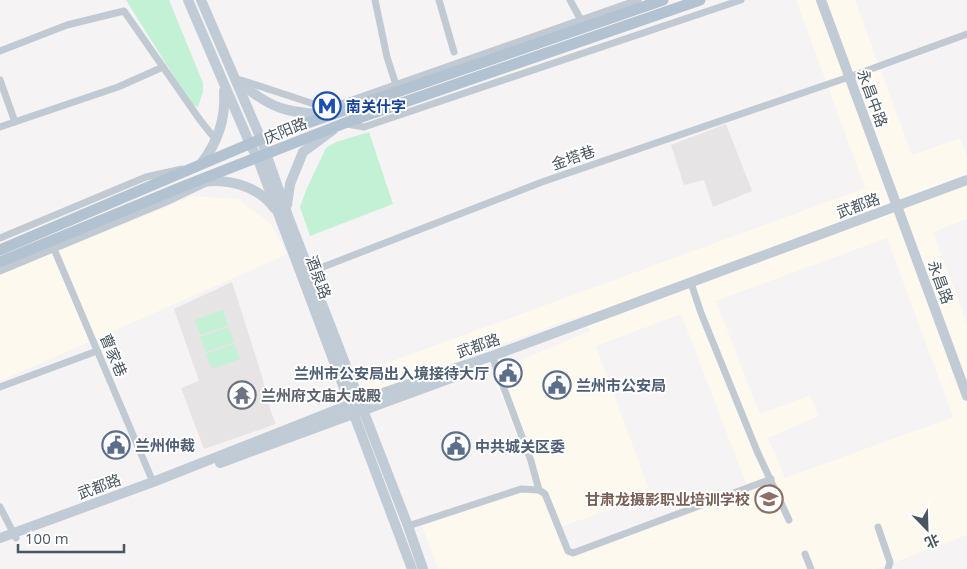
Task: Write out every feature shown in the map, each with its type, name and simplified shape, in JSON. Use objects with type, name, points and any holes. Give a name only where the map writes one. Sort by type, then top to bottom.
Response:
[{"type":"main road","name":"酒泉路","points":[[188,0],[250,144],[262,155]]},
{"type":"main road","name":"酒泉路","points":[[201,0],[261,139],[262,155],[356,407],[408,526],[423,569]]},
{"type":"main road","name":"庆阳路","points":[[0,250],[328,112],[583,23],[662,0]]},
{"type":"main road","name":"庆阳路","points":[[0,262],[53,244],[184,186],[341,124],[700,0]]},
{"type":"main road","name":"永昌中路","points":[[821,0],[898,209]]},
{"type":"main road","points":[[235,79],[258,98],[276,108],[313,114],[328,112]]},
{"type":"main road","points":[[198,167],[216,140],[224,112],[223,82]]},
{"type":"main road","points":[[285,218],[290,184],[303,152],[341,124]]},
{"type":"main road","points":[[184,186],[211,180],[233,183],[265,197],[285,218]]},
{"type":"main road","name":"武都路","points":[[0,544],[15,536],[153,482],[898,209],[967,180]]},
{"type":"main road","name":"武都路","points":[[898,209],[967,187]]},
{"type":"main road","name":"永昌路","points":[[898,209],[967,396]]},
{"type":"main road","name":"酒泉路","points":[[285,218],[310,272],[412,569]]},
{"type":"main road","name":"武都路","points":[[0,538],[15,536],[356,407]]},
{"type":"street","points":[[375,0],[387,57],[397,88]]},
{"type":"street","points":[[438,0],[454,52]]},
{"type":"street","points":[[570,0],[583,23],[638,0]]},
{"type":"street","points":[[341,124],[364,127],[741,0]]},
{"type":"street","points":[[0,51],[67,25],[124,11],[216,140]]},
{"type":"street","name":"金塔巷","points":[[310,272],[542,182],[849,77],[967,34]]},
{"type":"street","points":[[0,127],[118,87],[163,68]]},
{"type":"street","points":[[235,79],[328,112]]},
{"type":"street","points":[[0,80],[15,122]]},
{"type":"street","points":[[0,238],[146,177],[173,170],[198,167]]},
{"type":"street","points":[[0,271],[53,244],[166,202],[211,180]]},
{"type":"street","name":"曹家巷","points":[[53,244],[153,482]]},
{"type":"street","points":[[692,285],[701,313],[758,451],[789,520]]},
{"type":"street","points":[[0,387],[97,351]]},
{"type":"street","points":[[493,359],[531,461],[539,490]]},
{"type":"street","points":[[408,526],[521,489],[539,490],[546,494],[568,551],[573,554],[771,479]]},
{"type":"street","points":[[0,507],[15,536]]},
{"type":"street","points":[[878,528],[890,562],[888,569]]},
{"type":"street","points":[[805,554],[811,569]]},
{"type":"shaded area","points":[[796,0],[855,0],[912,155],[960,138],[967,157],[967,219],[933,232],[967,323],[967,535],[877,569],[438,569],[422,526],[516,493],[545,493],[535,482],[492,372],[590,331],[584,314],[365,395],[357,374],[865,188]],"holes":[[[887,238],[953,417],[785,478],[768,438],[819,416],[810,395],[760,414],[716,301]],[[681,314],[749,491],[567,556],[558,528],[651,495],[596,346]]]},
{"type":"shaded area","points":[[726,124],[752,191],[713,207],[704,180],[684,185],[671,145]]},
{"type":"shaded area","points":[[193,196],[238,199],[270,223],[288,254],[0,381],[0,275]]},
{"type":"shaded area","points":[[232,282],[276,424],[204,449],[181,388],[199,381],[174,309]]},
{"type":"green space","points":[[126,0],[169,0],[203,83],[203,92],[198,107],[192,105]]},
{"type":"green space","points":[[369,132],[393,204],[310,236],[300,207],[326,148],[336,142]]},
{"type":"green space","points":[[223,310],[228,325],[200,335],[195,320]]},
{"type":"green space","points":[[228,327],[234,342],[206,352],[200,337]]},
{"type":"green space","points":[[234,344],[240,359],[212,369],[206,354]]},
{"type":"place","name":"南关什字","points":[[327,106]]},
{"type":"place","name":"兰州市公安局出入境接待大厅","points":[[508,373]]},
{"type":"place","name":"兰州市公安局","points":[[557,385]]},
{"type":"place","name":"兰州府文庙大成殿","points":[[242,395]]},
{"type":"place","name":"兰州仲裁","points":[[116,445]]},
{"type":"place","name":"中共城关区委","points":[[456,446]]},
{"type":"place","name":"甘肃龙摄影职业培训学校","points":[[769,499]]}]
